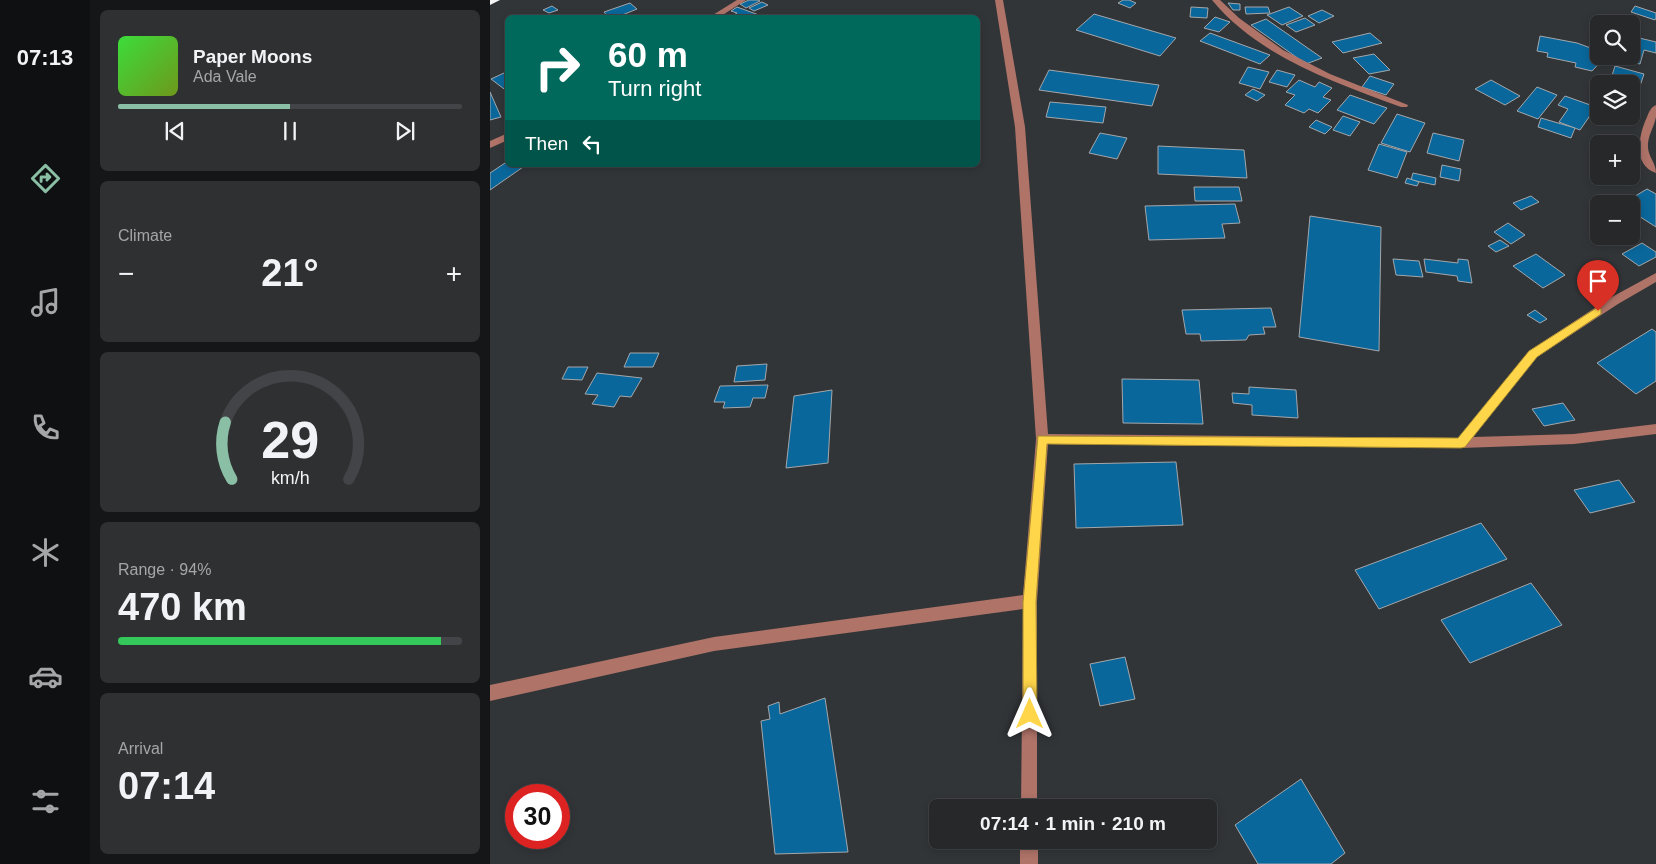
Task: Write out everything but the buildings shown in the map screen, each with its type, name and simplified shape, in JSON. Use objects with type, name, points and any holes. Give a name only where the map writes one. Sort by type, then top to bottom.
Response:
[{"type":"highway","points":[[490,2],[495,0]]},
{"type":"street","points":[[717,15],[742,0]]},
{"type":"street","points":[[999,0],[1020,126],[1042,440],[1030,602],[1030,799]]},
{"type":"street","points":[[1216,0],[1241,24],[1278,52],[1324,76],[1404,105]]},
{"type":"street","points":[[1656,108],[1644,132],[1643,146],[1648,163],[1656,170]]},
{"type":"street","points":[[490,145],[505,138]]},
{"type":"street","points":[[1461,443],[1533,354],[1614,301],[1656,277]]},
{"type":"street","points":[[1042,440],[1461,443],[1574,439],[1656,429]]},
{"type":"street","points":[[490,693],[714,644],[1030,602]]},
{"type":"street","points":[[1030,849],[1030,864]]},
{"type":"route","points":[[1030,714],[1030,602],[1042,440],[1259,440],[1461,443],[1533,354],[1598,311]]}]
